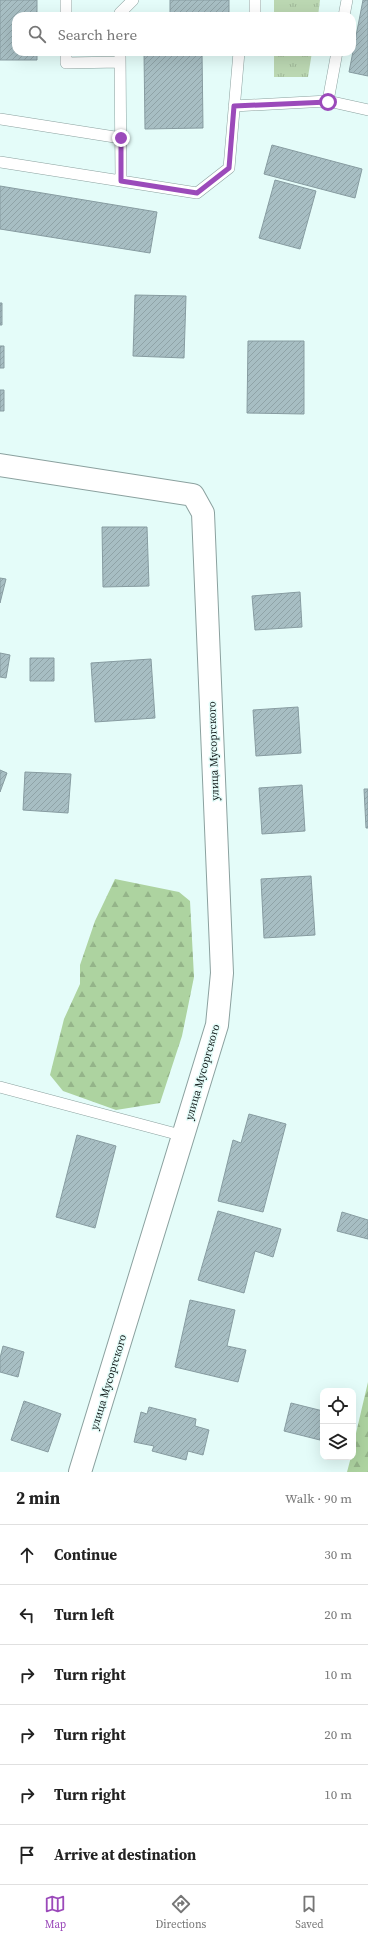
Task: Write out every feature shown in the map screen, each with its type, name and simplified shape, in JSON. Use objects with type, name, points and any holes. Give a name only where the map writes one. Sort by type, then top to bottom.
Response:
[{"type":"street","name":"улица Мусоргского","points":[[0,465],[193,495],[203,513],[222,973],[218,1025],[80,1472]]},
{"type":"lane","points":[[66,0],[66,12]]},
{"type":"lane","points":[[121,12],[133,0]]},
{"type":"lane","points":[[255,0],[255,12]]},
{"type":"lane","points":[[345,12],[347,0]]},
{"type":"lane","points":[[66,56],[66,63],[120,57],[121,181]]},
{"type":"lane","points":[[0,162],[197,193],[229,168],[239,56]]},
{"type":"lane","points":[[328,102],[336,56]]},
{"type":"lane","points":[[234,106],[328,102],[368,110]]},
{"type":"lane","points":[[0,119],[121,138]]},
{"type":"lane","points":[[0,1087],[184,1136]]},
{"type":"green space","points":[[274,0],[320,0],[318,12],[274,12]]},
{"type":"green space","points":[[274,56],[311,56],[308,77],[274,77]]},
{"type":"green space","points":[[115,879],[179,892],[190,901],[194,977],[182,1036],[160,1103],[116,1110],[63,1091],[50,1075],[64,1019],[80,984],[80,965],[95,921]]},
{"type":"green space","points":[[368,1382],[368,1472],[347,1472],[350,1460],[356,1460],[356,1433]]},
{"type":"building","points":[[0,0],[37,0],[37,12],[12,12],[12,56],[37,56],[37,60],[0,60]]},
{"type":"building","points":[[170,0],[229,0],[229,12],[170,12]]},
{"type":"building","points":[[363,0],[368,0],[368,76],[349,72],[352,56],[356,56],[356,36]]},
{"type":"building","points":[[144,56],[202,56],[203,128],[145,129]]},
{"type":"building","points":[[272,145],[362,169],[355,198],[264,174]]},
{"type":"building","points":[[275,180],[316,191],[300,249],[259,238]]},
{"type":"building","points":[[0,186],[157,212],[150,253],[0,229]]},
{"type":"building","points":[[135,295],[186,296],[184,358],[133,356]]},
{"type":"building","points":[[0,303],[2,303],[2,325],[0,325]]},
{"type":"building","points":[[248,341],[304,341],[304,414],[247,413]]},
{"type":"building","points":[[0,346],[4,346],[4,368],[0,368]]},
{"type":"building","points":[[0,390],[4,390],[4,411],[0,411]]},
{"type":"building","points":[[102,527],[147,527],[149,586],[103,587]]},
{"type":"building","points":[[0,578],[6,579],[0,603]]},
{"type":"building","points":[[300,592],[302,627],[255,630],[252,596]]},
{"type":"building","points":[[0,653],[10,655],[6,678],[0,677]]},
{"type":"building","points":[[30,658],[54,658],[54,681],[30,681]]},
{"type":"building","points":[[151,659],[155,718],[95,722],[91,663]]},
{"type":"building","points":[[298,707],[301,753],[256,756],[253,710]]},
{"type":"building","points":[[0,770],[7,773],[0,792]]},
{"type":"building","points":[[25,772],[71,774],[68,813],[23,810]]},
{"type":"building","points":[[302,785],[305,831],[262,834],[259,788]]},
{"type":"building","points":[[364,789],[368,789],[368,828],[366,828]]},
{"type":"building","points":[[311,876],[315,935],[264,938],[261,879]]},
{"type":"building","points":[[249,1114],[286,1124],[263,1212],[218,1201],[233,1140],[241,1143]]},
{"type":"building","points":[[77,1135],[116,1146],[95,1228],[56,1217]]},
{"type":"building","points":[[218,1211],[281,1229],[273,1257],[255,1251],[244,1293],[198,1280]]},
{"type":"building","points":[[342,1212],[368,1220],[368,1239],[337,1231]]},
{"type":"building","points":[[190,1300],[235,1310],[227,1346],[246,1350],[238,1382],[175,1367]]},
{"type":"building","points":[[3,1346],[24,1352],[18,1377],[0,1372],[0,1358]]},
{"type":"building","points":[[24,1401],[61,1414],[48,1452],[11,1440]]},
{"type":"building","points":[[291,1403],[320,1410],[320,1440],[284,1431]]},
{"type":"building","points":[[149,1407],[196,1419],[195,1426],[209,1430],[203,1455],[188,1451],[186,1460],[152,1451],[154,1446],[134,1442],[141,1412],[147,1414]]},
{"type":"route","points":[[121,138],[121,181],[197,193],[229,168],[234,106],[328,102]]}]
